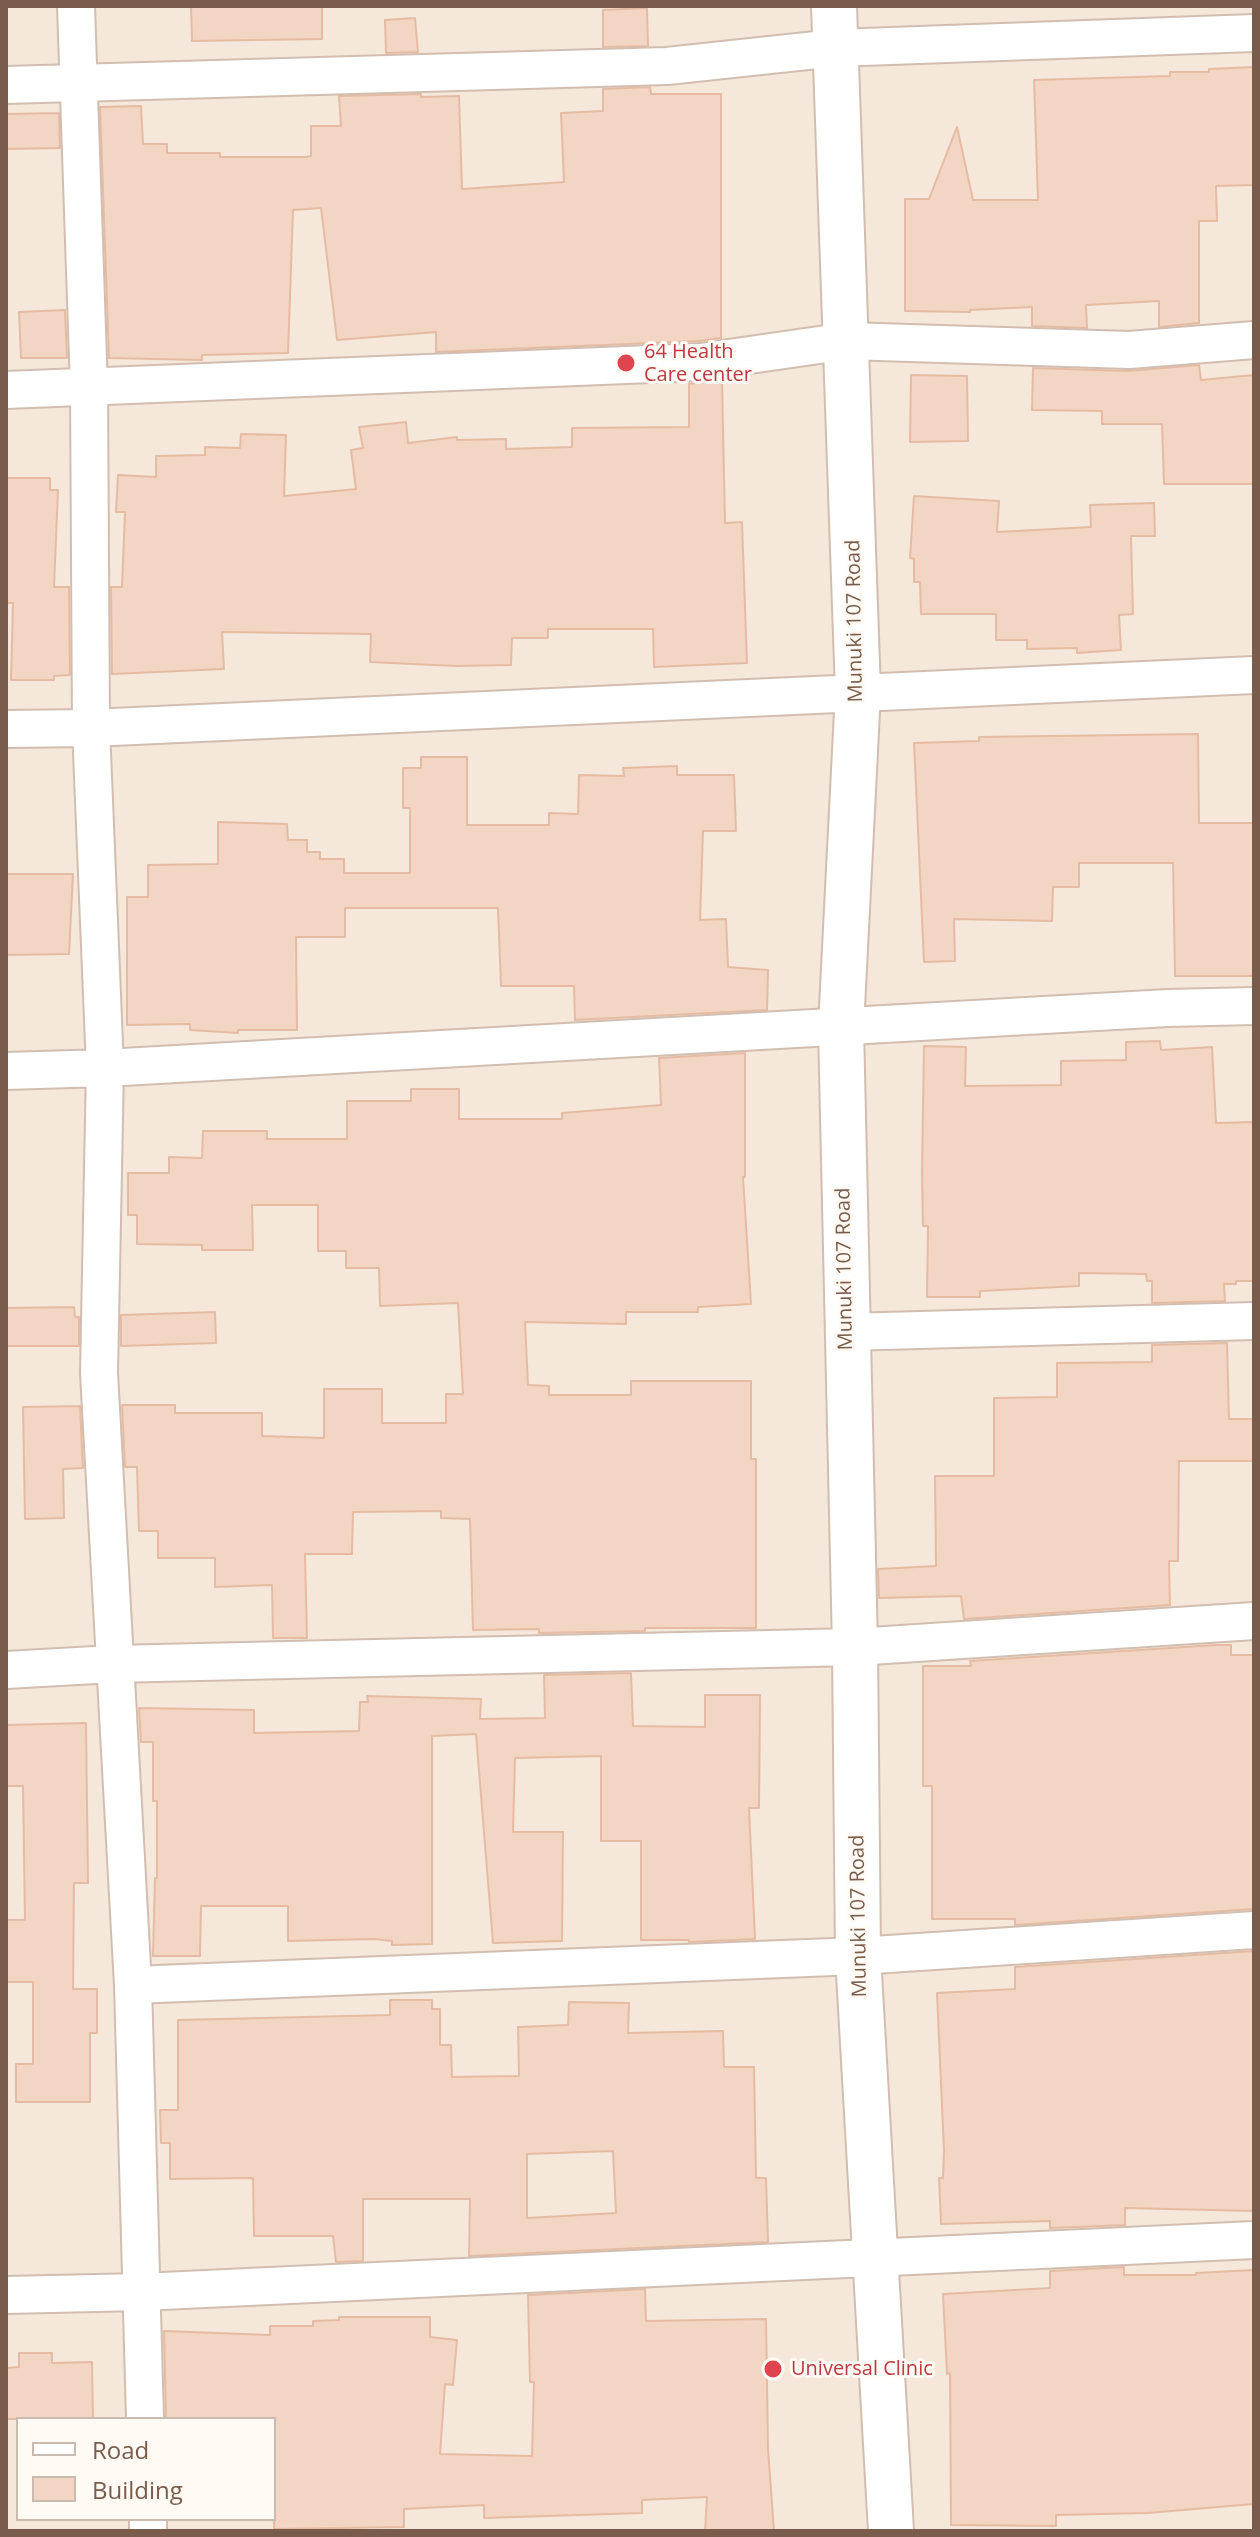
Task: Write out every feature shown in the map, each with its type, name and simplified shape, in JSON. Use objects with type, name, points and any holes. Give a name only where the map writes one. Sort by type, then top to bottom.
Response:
[{"type":"street","points":[[76,6],[89,388],[91,728],[105,1068],[99,1373],[133,1985],[145,2417]]},
{"type":"street","points":[[6,85],[667,66],[834,27],[1254,33]]},
{"type":"street","name":"Munuki 107 Road","points":[[834,27],[858,692],[841,1027],[855,1647],[858,1956],[891,2531]]},
{"type":"street","points":[[6,390],[701,362],[847,341],[1129,350],[1254,340]]},
{"type":"street","points":[[6,729],[91,728],[1254,675]]},
{"type":"street","points":[[6,1071],[1168,1008],[1254,1006]]},
{"type":"street","points":[[846,1332],[1254,1321]]},
{"type":"street","points":[[6,1670],[113,1664],[855,1647],[1254,1621]]},
{"type":"street","points":[[133,1985],[858,1956],[1254,1930]]},
{"type":"street","points":[[6,2295],[141,2292],[1254,2240]]},
{"type":"shaded area","points":[[6,6],[1254,6],[1254,2531],[6,2531]]},
{"type":"building","points":[[191,6],[322,6],[322,39],[192,41]]},
{"type":"building","points":[[647,8],[648,46],[603,47],[603,10]]},
{"type":"building","points":[[415,18],[418,52],[386,53],[385,20]]},
{"type":"building","points":[[1254,67],[1254,185],[1216,186],[1217,221],[1199,221],[1199,323],[1159,327],[1159,301],[1086,305],[1087,328],[1032,326],[1032,307],[970,312],[905,311],[905,199],[929,199],[957,127],[973,200],[1038,200],[1034,80],[1170,76],[1170,72]]},
{"type":"building","points":[[650,87],[651,94],[721,94],[721,338],[436,352],[436,332],[337,340],[321,208],[293,210],[288,353],[202,355],[202,360],[109,358],[100,107],[141,106],[143,144],[167,144],[167,153],[220,153],[220,157],[306,157],[311,156],[311,126],[341,126],[339,96],[459,96],[462,189],[564,182],[561,113],[603,111],[603,89]]},
{"type":"building","points":[[59,113],[60,148],[6,149],[6,114]]},
{"type":"building","points":[[65,310],[67,358],[21,358],[19,312]]},
{"type":"building","points":[[1199,365],[1201,380],[1254,375],[1254,484],[1164,484],[1162,424],[1102,424],[1102,411],[1032,410],[1033,368],[1128,371]]},
{"type":"building","points":[[911,375],[967,376],[968,441],[910,442]]},
{"type":"building","points":[[722,380],[725,523],[742,522],[747,663],[654,667],[653,629],[548,629],[548,638],[512,638],[511,665],[456,666],[370,662],[371,634],[222,632],[224,669],[112,674],[111,587],[122,587],[125,512],[116,512],[118,475],[156,477],[156,456],[205,455],[205,447],[240,448],[241,434],[286,435],[284,496],[356,489],[351,450],[363,448],[359,427],[406,422],[408,443],[457,437],[457,440],[506,439],[506,449],[572,447],[572,428],[689,427],[689,384]]},
{"type":"building","points":[[6,478],[50,478],[50,490],[58,490],[54,587],[69,587],[70,675],[54,676],[54,680],[11,680],[13,603],[6,603]]},
{"type":"building","points":[[914,496],[999,501],[997,532],[1091,527],[1090,505],[1154,503],[1155,536],[1131,536],[1133,614],[1119,615],[1121,650],[1077,653],[1077,648],[1027,649],[1027,640],[996,640],[996,614],[921,614],[920,582],[914,582],[914,559],[910,558]]},
{"type":"building","points":[[1198,734],[1199,823],[1254,823],[1254,976],[1175,976],[1173,863],[1079,863],[1079,887],[1053,887],[1052,921],[954,919],[955,961],[924,962],[914,743],[979,741],[979,737]]},
{"type":"building","points":[[421,757],[467,757],[467,825],[549,825],[549,813],[578,814],[579,775],[624,776],[623,768],[677,766],[677,775],[734,775],[736,831],[703,831],[700,920],[726,919],[728,967],[768,970],[767,1010],[575,1020],[574,986],[501,986],[498,908],[345,908],[345,937],[296,937],[297,1030],[238,1030],[238,1033],[190,1030],[190,1024],[127,1025],[127,897],[148,897],[148,865],[218,864],[218,822],[287,824],[288,840],[307,840],[307,852],[320,852],[320,859],[344,859],[344,873],[410,873],[410,808],[403,808],[403,768],[421,768]]},
{"type":"building","points":[[6,874],[73,874],[69,954],[6,955]]},
{"type":"building","points":[[1160,1041],[1161,1050],[1212,1047],[1216,1123],[1254,1122],[1254,1281],[1224,1284],[1225,1301],[1152,1303],[1152,1281],[1147,1281],[1146,1274],[1079,1273],[1079,1286],[980,1291],[980,1297],[927,1297],[928,1226],[923,1226],[922,1172],[924,1046],[966,1047],[965,1086],[1061,1085],[1061,1061],[1126,1060],[1126,1042]]},
{"type":"building","points":[[745,1053],[743,1177],[751,1304],[698,1307],[698,1312],[626,1312],[626,1324],[525,1322],[528,1385],[549,1386],[549,1395],[631,1395],[631,1381],[751,1381],[751,1459],[756,1459],[756,1628],[645,1628],[645,1631],[539,1633],[539,1629],[473,1630],[470,1519],[441,1518],[441,1511],[353,1512],[352,1554],[305,1554],[307,1638],[273,1638],[272,1585],[215,1587],[215,1558],[158,1558],[158,1531],[139,1531],[137,1467],[125,1467],[122,1405],[175,1405],[175,1413],[262,1413],[262,1436],[324,1438],[324,1389],[382,1389],[382,1423],[446,1423],[446,1394],[463,1394],[458,1303],[380,1306],[379,1268],[346,1268],[346,1251],[318,1251],[318,1205],[252,1205],[253,1250],[202,1250],[202,1245],[137,1244],[137,1215],[128,1215],[128,1173],[169,1173],[169,1157],[202,1158],[203,1131],[267,1131],[267,1139],[347,1139],[347,1101],[411,1101],[411,1089],[459,1089],[459,1119],[562,1119],[562,1113],[661,1105],[659,1058]]},
{"type":"building","points":[[74,1307],[75,1317],[79,1317],[79,1346],[6,1346],[6,1308]]},
{"type":"building","points":[[215,1312],[216,1343],[121,1346],[121,1315]]},
{"type":"building","points":[[1227,1343],[1229,1419],[1254,1419],[1254,1461],[1179,1461],[1178,1561],[1169,1561],[1170,1605],[964,1619],[961,1596],[879,1598],[878,1569],[936,1566],[935,1476],[994,1476],[994,1398],[1057,1397],[1057,1363],[1152,1362],[1152,1345]]},
{"type":"building","points":[[80,1406],[83,1468],[63,1469],[64,1518],[25,1519],[23,1407]]},
{"type":"building","points":[[1231,1645],[1231,1655],[1254,1655],[1254,1909],[1015,1925],[1015,1919],[932,1919],[932,1786],[923,1786],[923,1666],[971,1666],[970,1661]]},
{"type":"building","points":[[631,1673],[633,1726],[705,1727],[705,1695],[760,1695],[759,1808],[749,1808],[755,1939],[689,1942],[641,1940],[641,1841],[601,1841],[601,1756],[515,1758],[513,1832],[563,1832],[562,1941],[493,1943],[476,1734],[432,1736],[432,1944],[392,1945],[392,1941],[374,1939],[288,1941],[288,1906],[201,1906],[200,1956],[153,1956],[157,1801],[153,1801],[153,1742],[141,1742],[139,1708],[254,1710],[254,1733],[359,1731],[360,1702],[368,1702],[367,1696],[481,1699],[480,1719],[545,1718],[544,1675]]},
{"type":"building","points":[[86,1723],[88,1883],[74,1883],[73,1989],[97,1989],[97,2033],[90,2033],[90,2102],[16,2102],[16,2064],[33,2064],[33,1982],[6,1982],[6,1920],[25,1920],[23,1786],[6,1786],[6,1725]]},
{"type":"building","points":[[1254,1951],[1254,2211],[1125,2208],[1125,2225],[1050,2228],[1050,2221],[941,2224],[939,2178],[943,2178],[944,2151],[937,1993],[1015,1989],[1015,1967]]},
{"type":"building","points":[[390,2000],[432,2000],[432,2009],[440,2009],[440,2045],[451,2045],[452,2077],[519,2076],[518,2027],[568,2025],[569,2002],[629,2003],[628,2033],[723,2031],[724,2067],[754,2067],[756,2178],[766,2178],[768,2242],[469,2256],[470,2199],[363,2199],[363,2261],[336,2262],[333,2236],[254,2236],[253,2178],[170,2179],[170,2143],[161,2143],[160,2110],[178,2110],[178,2020],[390,2015]],"holes":[[[613,2151],[616,2213],[527,2218],[527,2154]]]},
{"type":"building","points":[[1124,2267],[1124,2275],[1196,2275],[1254,2270],[1254,2504],[1148,2513],[1056,2515],[1056,2526],[951,2525],[950,2373],[947,2374],[943,2294],[1050,2288],[1050,2271]]},
{"type":"building","points":[[645,2289],[646,2321],[766,2319],[768,2449],[774,2531],[705,2531],[707,2497],[642,2500],[642,2513],[484,2518],[484,2505],[404,2509],[404,2527],[274,2529],[276,2417],[166,2417],[164,2331],[270,2335],[270,2326],[313,2326],[313,2321],[339,2320],[339,2317],[430,2317],[430,2337],[457,2340],[453,2385],[445,2384],[440,2454],[532,2456],[534,2382],[530,2382],[528,2295]]},
{"type":"building","points":[[19,2353],[52,2353],[52,2363],[92,2362],[93,2417],[6,2419],[6,2368],[19,2367]]},
{"type":"place","name":"64 Health Care center","points":[[626,363]]},
{"type":"place","name":"Universal Clinic","points":[[773,2369]]}]
